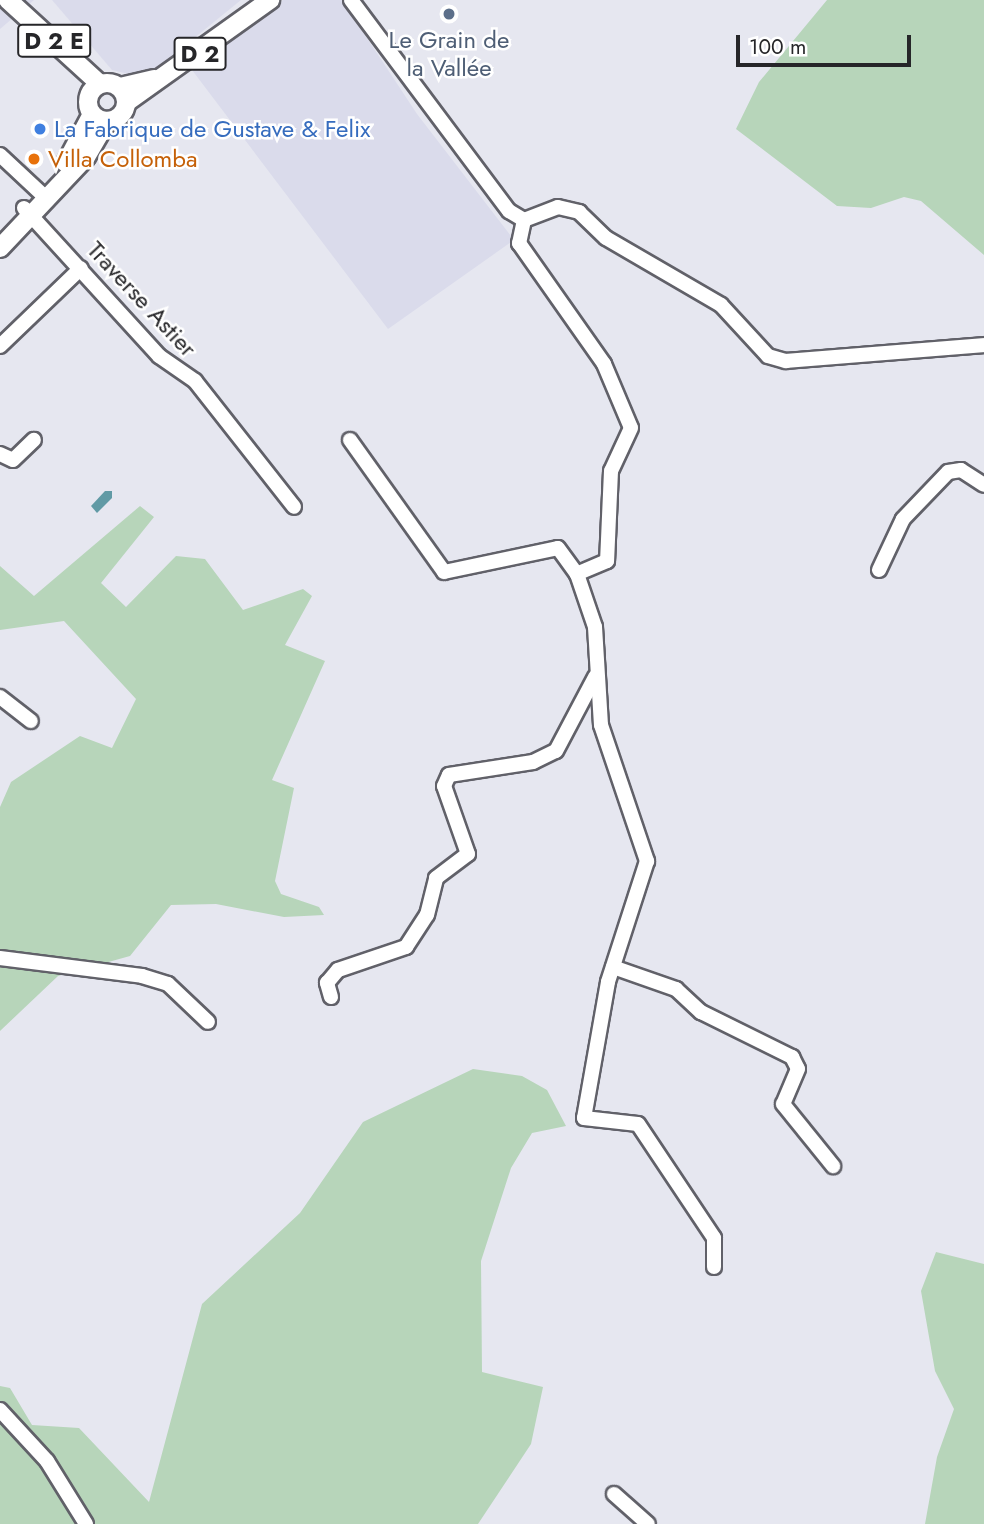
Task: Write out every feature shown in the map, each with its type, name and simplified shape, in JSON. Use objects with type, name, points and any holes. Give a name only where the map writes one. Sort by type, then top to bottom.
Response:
[{"type":"main road","name":"D 2 E","points":[[8,0],[100,84]]},
{"type":"main road","name":"D 2","points":[[123,94],[155,79],[257,0]]},
{"type":"main road","name":"D 2","points":[[123,94],[270,0]]},
{"type":"main road","points":[[0,248],[100,118],[123,114],[123,94],[100,84],[89,94],[100,118]]},
{"type":"main road","points":[[0,233],[27,212]]},
{"type":"street","points":[[351,0],[485,181],[524,220]]},
{"type":"street","points":[[2,160],[43,195]]},
{"type":"street","points":[[524,220],[558,207],[579,212],[607,238],[721,305],[776,360],[984,345]]},
{"type":"street","name":"Traverse Astier","points":[[27,212],[82,268],[159,356],[195,380],[294,507]]},
{"type":"street","points":[[524,220],[519,243],[604,364],[631,428],[608,485],[607,561],[577,574]]},
{"type":"street","points":[[0,346],[82,268]]},
{"type":"street","points":[[0,454],[13,460],[34,440]]},
{"type":"street","points":[[350,440],[444,572],[558,548],[577,574],[595,627],[601,725],[647,861],[613,967],[584,1118],[638,1124],[714,1238],[714,1267]]},
{"type":"street","points":[[879,570],[903,519],[948,472],[961,470],[984,485]]},
{"type":"street","points":[[331,997],[327,983],[338,970],[407,947],[427,915],[436,878],[468,854],[444,786],[449,775],[533,761],[556,751],[597,673]]},
{"type":"street","points":[[0,697],[31,721]]},
{"type":"street","points":[[0,958],[142,975],[168,984],[208,1023]]},
{"type":"street","points":[[613,967],[676,989],[701,1012],[792,1057],[798,1069],[783,1104],[833,1166]]},
{"type":"street","points":[[0,1410],[47,1461],[86,1524]]},
{"type":"street","points":[[614,1494],[648,1524]]},
{"type":"shaded area","points":[[0,0],[34,0],[0,29]]},
{"type":"shaded area","points":[[52,0],[241,0],[145,78],[112,70]]},
{"type":"shaded area","points":[[283,0],[342,0],[417,114],[514,240],[388,329],[192,70]]},
{"type":"green space","points":[[827,0],[984,0],[984,255],[921,201],[904,197],[871,208],[837,206],[736,129],[759,82]]},
{"type":"green space","points":[[140,506],[154,517],[101,583],[126,607],[176,556],[205,559],[243,610],[303,589],[312,596],[285,645],[325,661],[272,780],[294,788],[275,881],[281,894],[319,907],[324,915],[284,917],[216,904],[171,905],[130,956],[58,976],[0,1031],[0,807],[11,782],[80,736],[112,748],[136,699],[64,621],[0,630],[0,566],[34,596]]},
{"type":"green space","points":[[473,1069],[522,1076],[547,1090],[566,1126],[532,1133],[511,1168],[481,1261],[482,1372],[543,1387],[531,1444],[478,1524],[0,1524],[0,1386],[10,1388],[32,1425],[79,1428],[149,1502],[202,1304],[300,1213],[363,1122]]},
{"type":"green space","points":[[936,1252],[984,1264],[984,1524],[925,1524],[937,1457],[954,1409],[935,1371],[921,1291]]},
{"type":"water","points":[[105,491],[112,491],[112,498],[97,513],[91,506]]},
{"type":"place","name":"Le Grain de la Vallée","points":[[449,14]]},
{"type":"place","name":"La Fabrique de Gustave & Felix","points":[[40,129]]},
{"type":"place","name":"Villa Collomba","points":[[34,159]]}]
